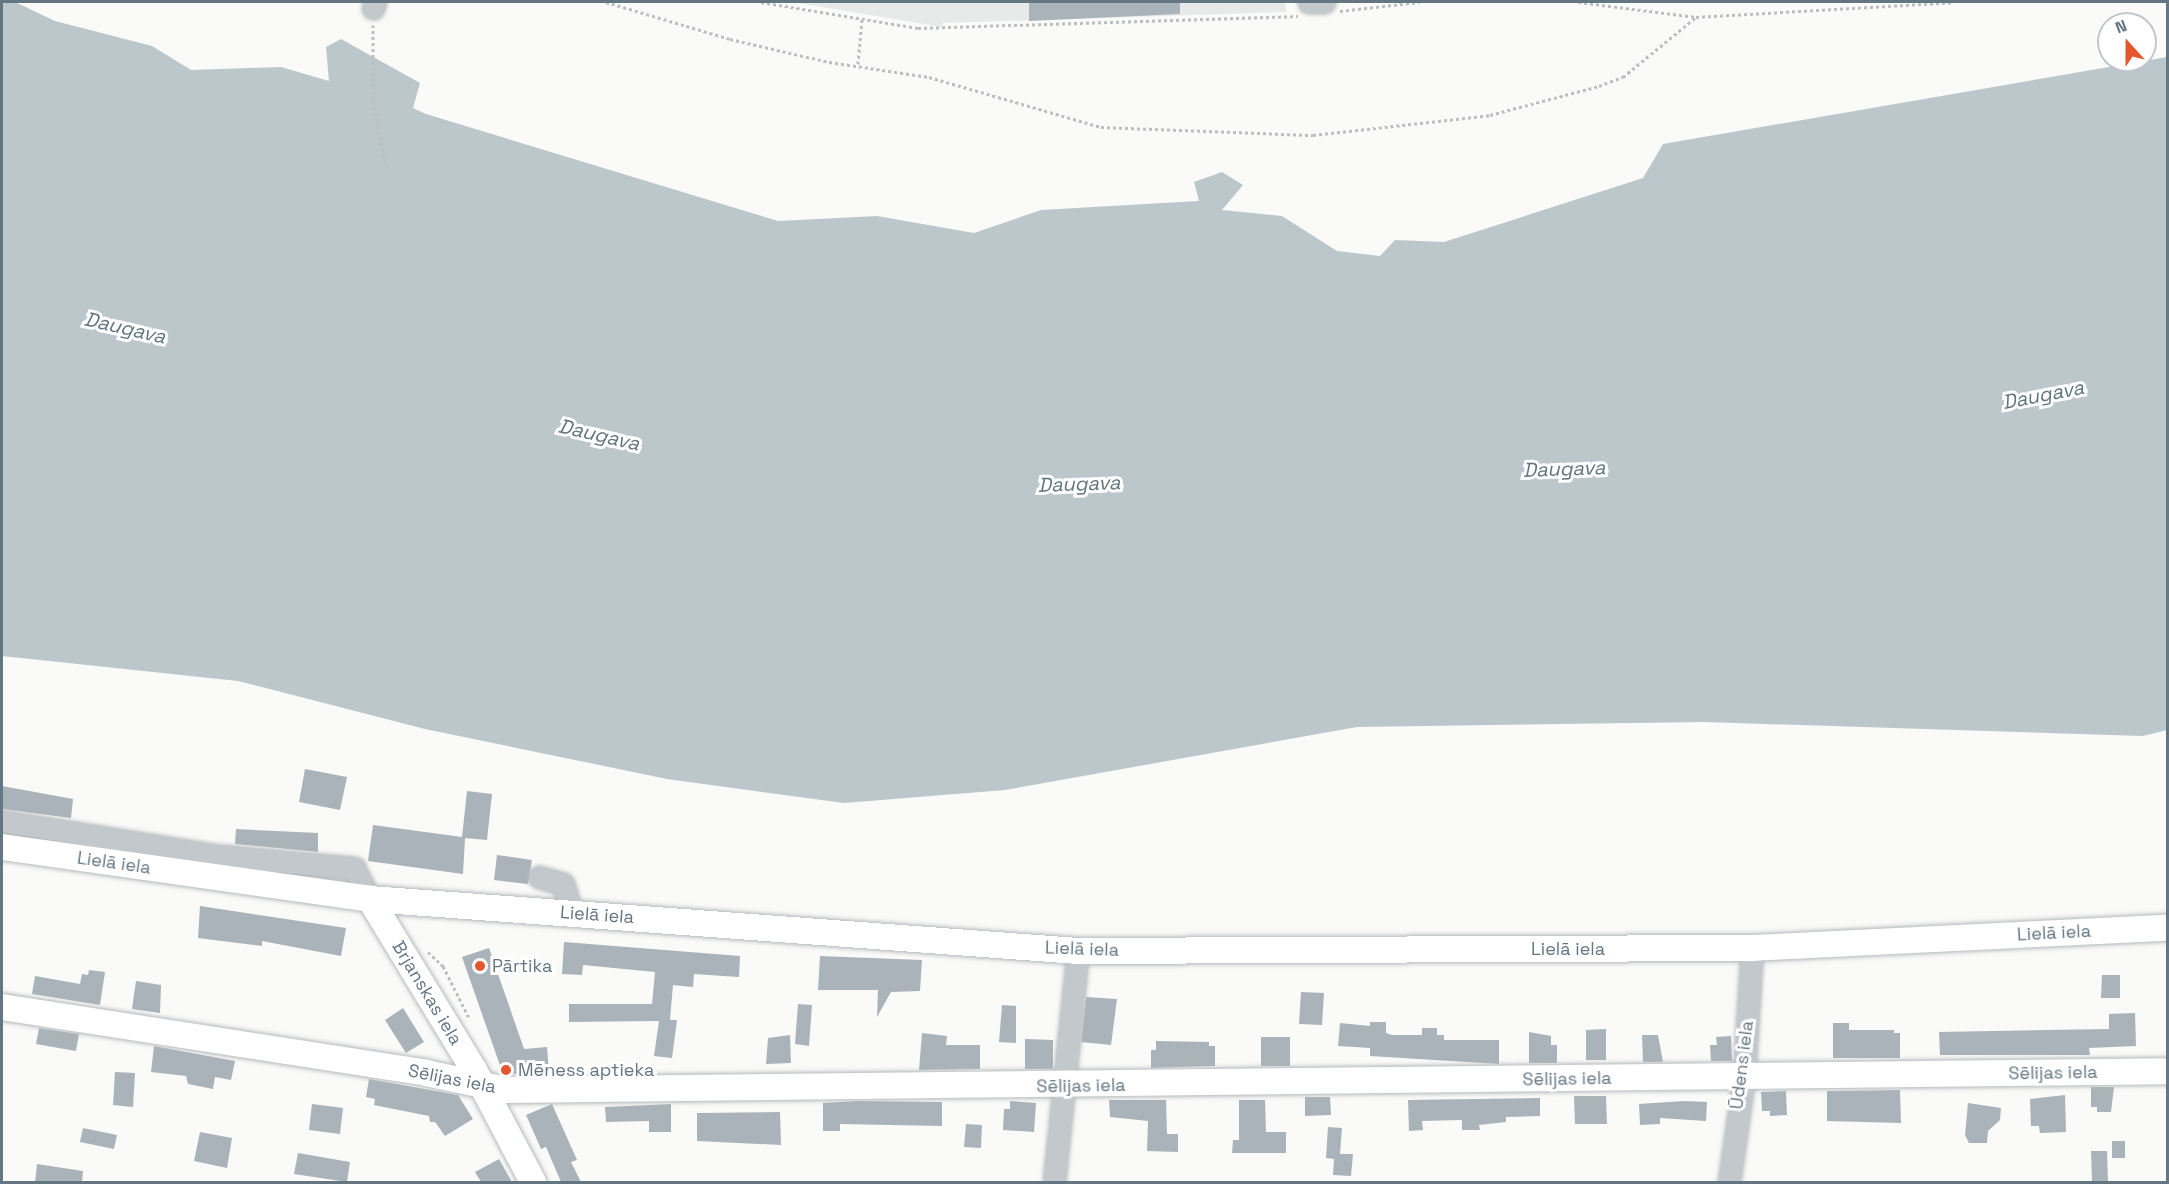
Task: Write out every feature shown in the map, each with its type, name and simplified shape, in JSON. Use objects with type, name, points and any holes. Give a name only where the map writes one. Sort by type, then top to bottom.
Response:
[{"type":"main road","name":"Lielā iela","points":[[2,847],[370,899],[1077,951],[1752,948],[2168,928]]},
{"type":"main road","name":"Brjanskas iela","points":[[370,899],[482,1084],[533,1182]]},
{"type":"main road","name":"Sēlijas iela","points":[[2,1007],[482,1084],[506,1090],[1064,1086],[2168,1071]]},
{"type":"street","points":[[1308,8],[1327,7]]},
{"type":"street","points":[[2,821],[211,855],[354,868],[370,899]]},
{"type":"street","points":[[536,911],[540,874],[563,884],[573,914]]},
{"type":"street","name":"Ūdens iela","points":[[1729,1182],[1744,1077],[1752,948]]},
{"type":"street","points":[[1054,1182],[1077,951]]},
{"type":"path","points":[[606,2],[730,39],[830,62],[858,64],[929,77],[1101,127],[1313,135],[1490,115],[1599,86],[1623,77],[1696,17]]},
{"type":"path","points":[[761,2],[862,19],[947,28],[1308,8]]},
{"type":"path","points":[[1327,7],[1419,2]]},
{"type":"path","points":[[1578,2],[1696,17],[1954,2]]},
{"type":"path","points":[[374,5],[373,101],[385,162]]},
{"type":"path","points":[[858,64],[862,19]]},
{"type":"shaded area","points":[[792,2],[1284,2],[1287,12],[943,23],[942,27]]},
{"type":"water","name":"Daugava","points":[[2,2],[15,2],[55,21],[152,46],[191,70],[281,67],[329,81],[326,47],[341,39],[420,83],[413,108],[426,114],[778,221],[877,216],[974,233],[1041,210],[1199,201],[1194,182],[1222,172],[1243,185],[1222,210],[1282,216],[1337,251],[1380,256],[1395,240],[1444,242],[1643,178],[1663,144],[2097,69],[2097,72],[2157,72],[2157,59],[2167,57],[2167,730],[2143,736],[1704,722],[1357,727],[1005,790],[844,803],[667,779],[425,729],[238,681],[2,656]]},
{"type":"building","points":[[1029,2],[1180,2],[1180,14],[1029,21]]},
{"type":"building","points":[[305,769],[347,777],[340,810],[299,802]]},
{"type":"building","points":[[2,786],[73,799],[71,818],[2,809]]},
{"type":"building","points":[[467,791],[492,794],[487,840],[465,838],[463,874],[368,861],[373,825],[462,837]]},
{"type":"building","points":[[236,829],[318,833],[318,852],[235,844]]},
{"type":"building","points":[[497,855],[532,860],[528,884],[494,880]]},
{"type":"building","points":[[200,906],[346,928],[341,956],[262,941],[262,946],[198,938]]},
{"type":"building","points":[[564,942],[740,956],[739,977],[694,974],[693,987],[673,985],[670,1020],[677,1020],[672,1058],[654,1056],[659,1021],[569,1022],[569,1004],[652,1004],[655,972],[583,965],[582,975],[562,974]]},
{"type":"building","points":[[489,948],[524,1049],[547,1047],[549,1073],[503,1074],[462,957]]},
{"type":"building","points":[[820,956],[922,960],[920,991],[891,992],[877,1017],[878,990],[818,990]]},
{"type":"building","points":[[89,970],[105,972],[100,1005],[32,994],[35,976],[80,984],[82,974],[88,975]]},
{"type":"building","points":[[2102,975],[2120,975],[2120,998],[2101,998]]},
{"type":"building","points":[[136,981],[161,985],[160,1013],[132,1009]]},
{"type":"building","points":[[1301,992],[1324,993],[1322,1025],[1299,1024]]},
{"type":"building","points":[[1086,997],[1117,999],[1111,1045],[1081,1042]]},
{"type":"building","points":[[798,1004],[812,1005],[809,1046],[795,1044]]},
{"type":"building","points":[[1002,1005],[1016,1006],[1016,1043],[999,1042]]},
{"type":"building","points":[[403,1008],[424,1042],[406,1053],[385,1020]]},
{"type":"building","points":[[2135,1013],[2136,1046],[2089,1048],[2090,1055],[1940,1055],[1939,1032],[2109,1029],[2109,1014]]},
{"type":"building","points":[[1370,1022],[1386,1022],[1386,1033],[1392,1035],[1422,1035],[1422,1028],[1437,1028],[1437,1035],[1444,1035],[1444,1040],[1499,1040],[1499,1064],[1370,1056],[1370,1048],[1338,1046],[1340,1023],[1370,1026]]},
{"type":"building","points":[[1833,1023],[1849,1023],[1849,1030],[1894,1030],[1894,1033],[1900,1033],[1900,1058],[1833,1058]]},
{"type":"building","points":[[39,1028],[79,1034],[76,1051],[36,1044]]},
{"type":"building","points":[[1606,1029],[1606,1060],[1586,1060],[1586,1030]]},
{"type":"building","points":[[1529,1032],[1551,1036],[1551,1045],[1557,1045],[1557,1063],[1529,1063]]},
{"type":"building","points":[[922,1033],[947,1036],[946,1045],[980,1045],[980,1069],[919,1070]]},
{"type":"building","points":[[790,1035],[791,1063],[766,1064],[768,1038]]},
{"type":"building","points":[[1642,1035],[1658,1035],[1663,1062],[1643,1062]]},
{"type":"building","points":[[1731,1036],[1732,1061],[1711,1061],[1710,1045],[1717,1045],[1716,1037]]},
{"type":"building","points":[[1261,1037],[1290,1037],[1290,1066],[1261,1066]]},
{"type":"building","points":[[1025,1039],[1053,1040],[1053,1069],[1025,1069]]},
{"type":"building","points":[[1156,1041],[1209,1042],[1209,1046],[1215,1046],[1215,1066],[1151,1068],[1151,1050],[1156,1050]]},
{"type":"building","points":[[154,1046],[235,1061],[231,1080],[215,1077],[213,1089],[188,1084],[186,1076],[151,1072]]},
{"type":"building","points":[[115,1072],[135,1073],[133,1107],[113,1105]]},
{"type":"building","points":[[369,1079],[458,1095],[473,1119],[445,1136],[435,1122],[430,1122],[429,1116],[374,1105],[375,1099],[366,1097]]},
{"type":"building","points":[[2091,1087],[2114,1087],[2111,1112],[2097,1112],[2097,1107],[2091,1107]]},
{"type":"building","points":[[1900,1090],[1901,1123],[1827,1121],[1827,1091]]},
{"type":"building","points":[[1786,1091],[1787,1115],[1770,1116],[1770,1111],[1762,1111],[1761,1092]]},
{"type":"building","points":[[2065,1095],[2066,1132],[2040,1133],[2039,1126],[2031,1126],[2030,1099]]},
{"type":"building","points":[[1574,1096],[1606,1096],[1607,1124],[1575,1124]]},
{"type":"building","points":[[1305,1097],[1330,1097],[1331,1115],[1305,1116]]},
{"type":"building","points":[[1540,1098],[1540,1116],[1506,1117],[1506,1122],[1479,1125],[1480,1130],[1462,1130],[1462,1120],[1422,1121],[1423,1130],[1409,1131],[1408,1100]]},
{"type":"building","points":[[1109,1100],[1166,1100],[1167,1134],[1178,1134],[1178,1152],[1147,1151],[1148,1121],[1110,1117]]},
{"type":"building","points":[[1239,1100],[1265,1100],[1266,1132],[1286,1132],[1286,1153],[1232,1153],[1233,1140],[1239,1140]]},
{"type":"building","points":[[1010,1101],[1036,1103],[1034,1132],[1003,1130],[1004,1109],[1010,1109]]},
{"type":"building","points":[[942,1102],[942,1126],[840,1124],[840,1131],[823,1131],[823,1103]]},
{"type":"building","points":[[1707,1102],[1706,1121],[1660,1118],[1660,1124],[1640,1125],[1639,1104]]},
{"type":"building","points":[[1968,1103],[2001,1108],[2000,1120],[1988,1131],[1987,1143],[1969,1143],[1965,1135]]},
{"type":"building","points":[[312,1104],[343,1108],[340,1134],[309,1130]]},
{"type":"building","points":[[552,1104],[577,1160],[571,1162],[581,1182],[561,1182],[546,1147],[541,1149],[526,1115]]},
{"type":"building","points":[[671,1104],[671,1132],[649,1132],[649,1121],[606,1122],[605,1107]]},
{"type":"building","points":[[780,1112],[781,1145],[697,1141],[697,1113]]},
{"type":"building","points":[[966,1124],[982,1125],[981,1148],[964,1147]]},
{"type":"building","points":[[1328,1127],[1342,1128],[1340,1154],[1353,1154],[1351,1176],[1333,1175],[1334,1159],[1326,1158]]},
{"type":"building","points":[[83,1128],[117,1135],[114,1149],[80,1142]]},
{"type":"building","points":[[200,1132],[232,1138],[227,1168],[194,1161]]},
{"type":"building","points":[[2112,1141],[2125,1141],[2125,1158],[2112,1158]]},
{"type":"building","points":[[2091,1151],[2107,1151],[2108,1182],[2092,1182]]},
{"type":"building","points":[[298,1153],[350,1162],[347,1182],[294,1174]]},
{"type":"building","points":[[499,1159],[512,1182],[481,1182],[475,1172]]},
{"type":"building","points":[[37,1164],[83,1171],[82,1182],[35,1182]]},
{"type":"place","name":"Pārtika","points":[[480,966]]},
{"type":"place","name":"Mēness aptieka","points":[[506,1070]]}]
